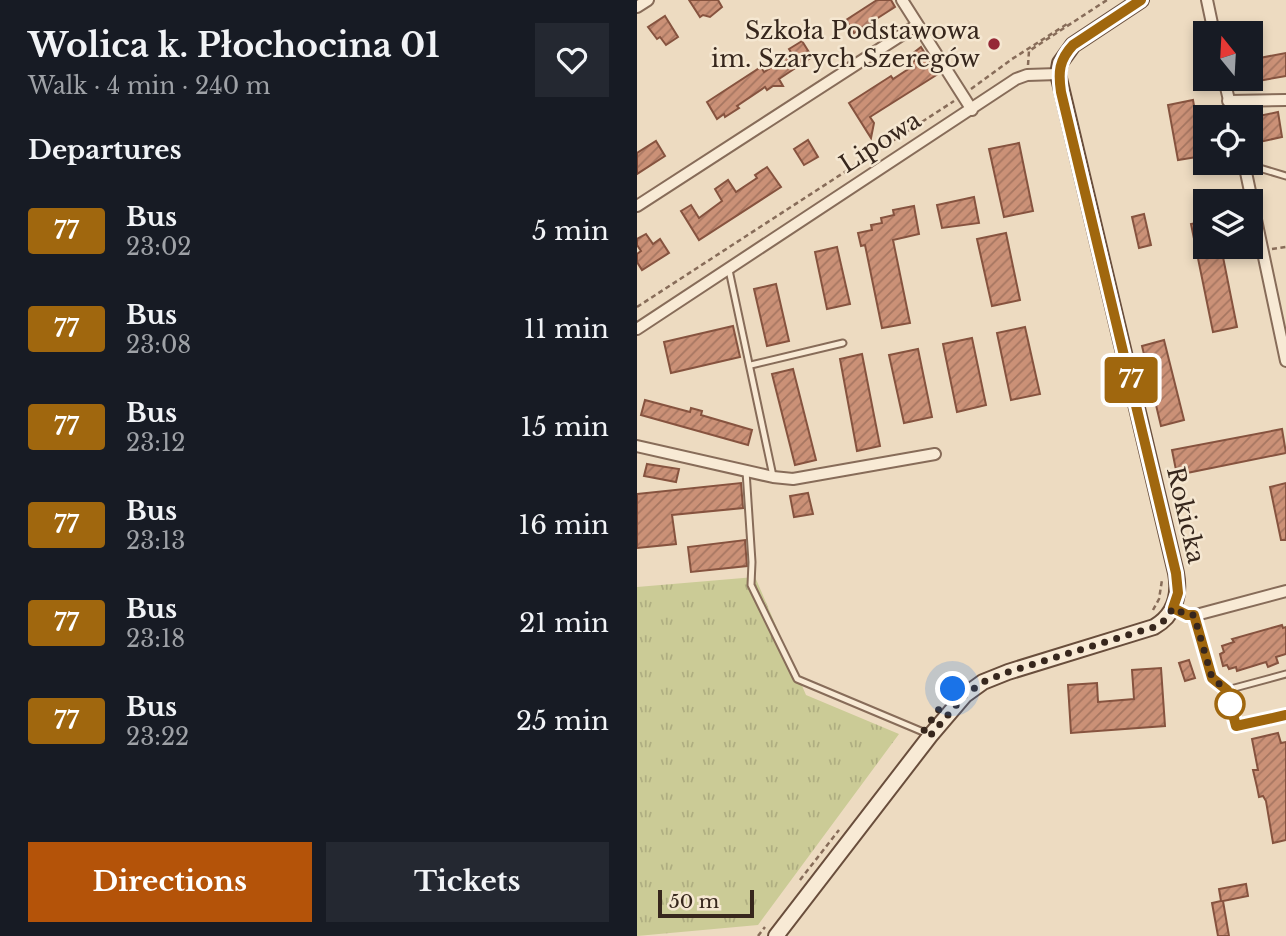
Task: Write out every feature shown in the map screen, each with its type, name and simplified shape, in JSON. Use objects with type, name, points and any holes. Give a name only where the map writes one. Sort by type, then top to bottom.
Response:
[{"type":"main road","points":[[1058,74],[1060,63],[1073,45],[1141,0]]},
{"type":"main road","name":"Rokicka","points":[[1058,74],[1176,573],[1178,593],[1173,608]]},
{"type":"main road","points":[[770,932],[786,921],[965,695],[983,682],[1008,672],[1154,627],[1165,620],[1173,608]]},
{"type":"street","points":[[637,7],[648,0]]},
{"type":"street","points":[[902,0],[972,110]]},
{"type":"street","points":[[1207,0],[1211,21]]},
{"type":"street","points":[[637,206],[917,25]]},
{"type":"street","name":"Lipowa","points":[[637,329],[1016,79],[1030,75],[1058,74]]},
{"type":"street","points":[[1227,91],[1230,105]]},
{"type":"street","points":[[1229,101],[1286,100]]},
{"type":"street","points":[[1247,175],[1286,361]]},
{"type":"street","points":[[637,446],[773,477],[793,479],[935,454]]},
{"type":"street","points":[[1173,608],[1187,615],[1194,615],[1286,592]]},
{"type":"lane","points":[[1263,169],[1286,176]]},
{"type":"lane","points":[[729,267],[773,477]]},
{"type":"lane","points":[[751,365],[843,343]]},
{"type":"lane","points":[[746,471],[751,585],[797,679],[930,736]]},
{"type":"lane","points":[[1194,615],[1212,678],[1227,690],[1236,726],[1286,715]]},
{"type":"lane","points":[[1227,690],[1286,674]]},
{"type":"path","points":[[1030,75],[1027,62],[1029,51],[1106,0]]},
{"type":"path","points":[[637,307],[963,96],[1012,59],[1106,0]]},
{"type":"path","points":[[1153,610],[1159,599],[1163,575]]},
{"type":"path","points":[[758,936],[770,932]]},
{"type":"green space","points":[[755,577],[806,695],[899,734],[758,925],[637,936],[637,587]]},
{"type":"building","points":[[689,0],[718,0],[722,7],[710,17],[700,17]]},
{"type":"building","points":[[877,0],[891,0],[895,7],[854,33],[846,20]]},
{"type":"building","points":[[665,16],[678,37],[666,45],[660,37],[657,39],[648,27]]},
{"type":"building","points":[[802,41],[812,57],[779,79],[783,86],[773,86],[767,90],[765,87],[737,106],[739,108],[717,119],[707,102],[761,67],[764,72],[792,54],[789,49]]},
{"type":"building","points":[[921,47],[938,74],[870,117],[874,123],[871,138],[849,103],[891,76],[893,79],[913,66],[911,63],[916,60],[912,54]]},
{"type":"building","points":[[1286,53],[1286,76],[1263,80],[1263,57]]},
{"type":"building","points":[[1193,100],[1193,158],[1178,160],[1168,105]]},
{"type":"building","points":[[1278,112],[1282,137],[1263,141],[1263,115]]},
{"type":"building","points":[[808,140],[818,157],[804,165],[794,149]]},
{"type":"building","points":[[656,141],[665,156],[637,174],[637,153]]},
{"type":"building","points":[[1019,143],[1033,211],[1004,217],[989,149]]},
{"type":"building","points":[[767,167],[781,187],[699,240],[681,211],[691,205],[699,218],[722,201],[715,189],[728,180],[736,192],[757,178],[755,175]]},
{"type":"building","points":[[974,197],[979,223],[942,228],[937,205]]},
{"type":"building","points":[[914,206],[919,234],[893,240],[910,323],[882,328],[865,245],[861,246],[858,233],[872,230],[871,225],[882,223],[881,218],[894,215],[893,210]]},
{"type":"building","points":[[1144,214],[1151,245],[1139,248],[1132,217]]},
{"type":"building","points":[[1006,233],[1020,300],[992,306],[977,239]]},
{"type":"building","points":[[646,234],[653,244],[660,239],[669,253],[642,270],[637,262],[637,254],[641,251],[637,239]]},
{"type":"building","points":[[837,247],[850,304],[827,309],[815,252]]},
{"type":"building","points":[[1198,259],[1223,259],[1237,327],[1213,332]]},
{"type":"building","points":[[776,284],[789,341],[767,346],[754,289]]},
{"type":"building","points":[[733,326],[740,357],[671,373],[664,342]]},
{"type":"building","points":[[1025,327],[1040,394],[1011,400],[997,333]]},
{"type":"building","points":[[972,338],[986,405],[957,412],[943,344]]},
{"type":"building","points":[[1164,340],[1184,420],[1161,426],[1142,346]]},
{"type":"building","points":[[918,349],[932,417],[904,423],[889,355]]},
{"type":"building","points":[[862,354],[880,446],[857,451],[840,359]]},
{"type":"building","points":[[793,369],[816,460],[795,465],[772,374]]},
{"type":"building","points":[[645,400],[690,412],[691,408],[702,411],[701,415],[752,430],[748,445],[641,415]]},
{"type":"building","points":[[1282,429],[1286,453],[1177,475],[1172,450]]},
{"type":"building","points":[[647,464],[679,469],[676,482],[644,476]]},
{"type":"building","points":[[741,483],[743,508],[672,515],[676,544],[637,548],[637,494]]},
{"type":"building","points":[[1286,483],[1286,540],[1281,540],[1270,487]]},
{"type":"building","points":[[808,493],[813,514],[794,517],[790,496]]},
{"type":"building","points":[[745,540],[747,566],[691,572],[688,547]]},
{"type":"building","points":[[1282,625],[1283,628],[1286,627],[1286,654],[1276,657],[1278,663],[1268,667],[1266,662],[1237,671],[1236,667],[1229,669],[1227,665],[1223,666],[1220,654],[1224,652],[1222,646],[1234,642],[1232,639]]},
{"type":"building","points":[[1189,660],[1195,678],[1185,681],[1179,663]]},
{"type":"building","points":[[1161,668],[1165,726],[1071,733],[1068,685],[1097,683],[1098,702],[1134,699],[1132,670]]},
{"type":"building","points":[[1278,733],[1281,743],[1286,742],[1286,840],[1273,843],[1266,801],[1263,796],[1259,797],[1253,770],[1258,770],[1252,739]]},
{"type":"building","points":[[1246,884],[1248,896],[1223,901],[1229,936],[1218,936],[1212,903],[1221,901],[1219,889]]},
{"type":"bus line","name":"77","points":[[1141,0],[1073,45],[1066,53],[1058,74],[1061,92],[1176,573],[1178,593],[1173,608],[1187,615],[1194,615],[1212,678],[1227,690],[1236,726],[1286,715]]},
{"type":"place","name":"Szkoła Podstawowa im. Szarych Szeregów","points":[[994,44]]},
{"type":"route","points":[[953,689],[923,732],[930,736],[965,695],[983,682],[1154,627],[1165,620],[1173,608],[1187,615],[1194,615],[1212,678],[1227,690],[1231,707],[1230,704]]}]
